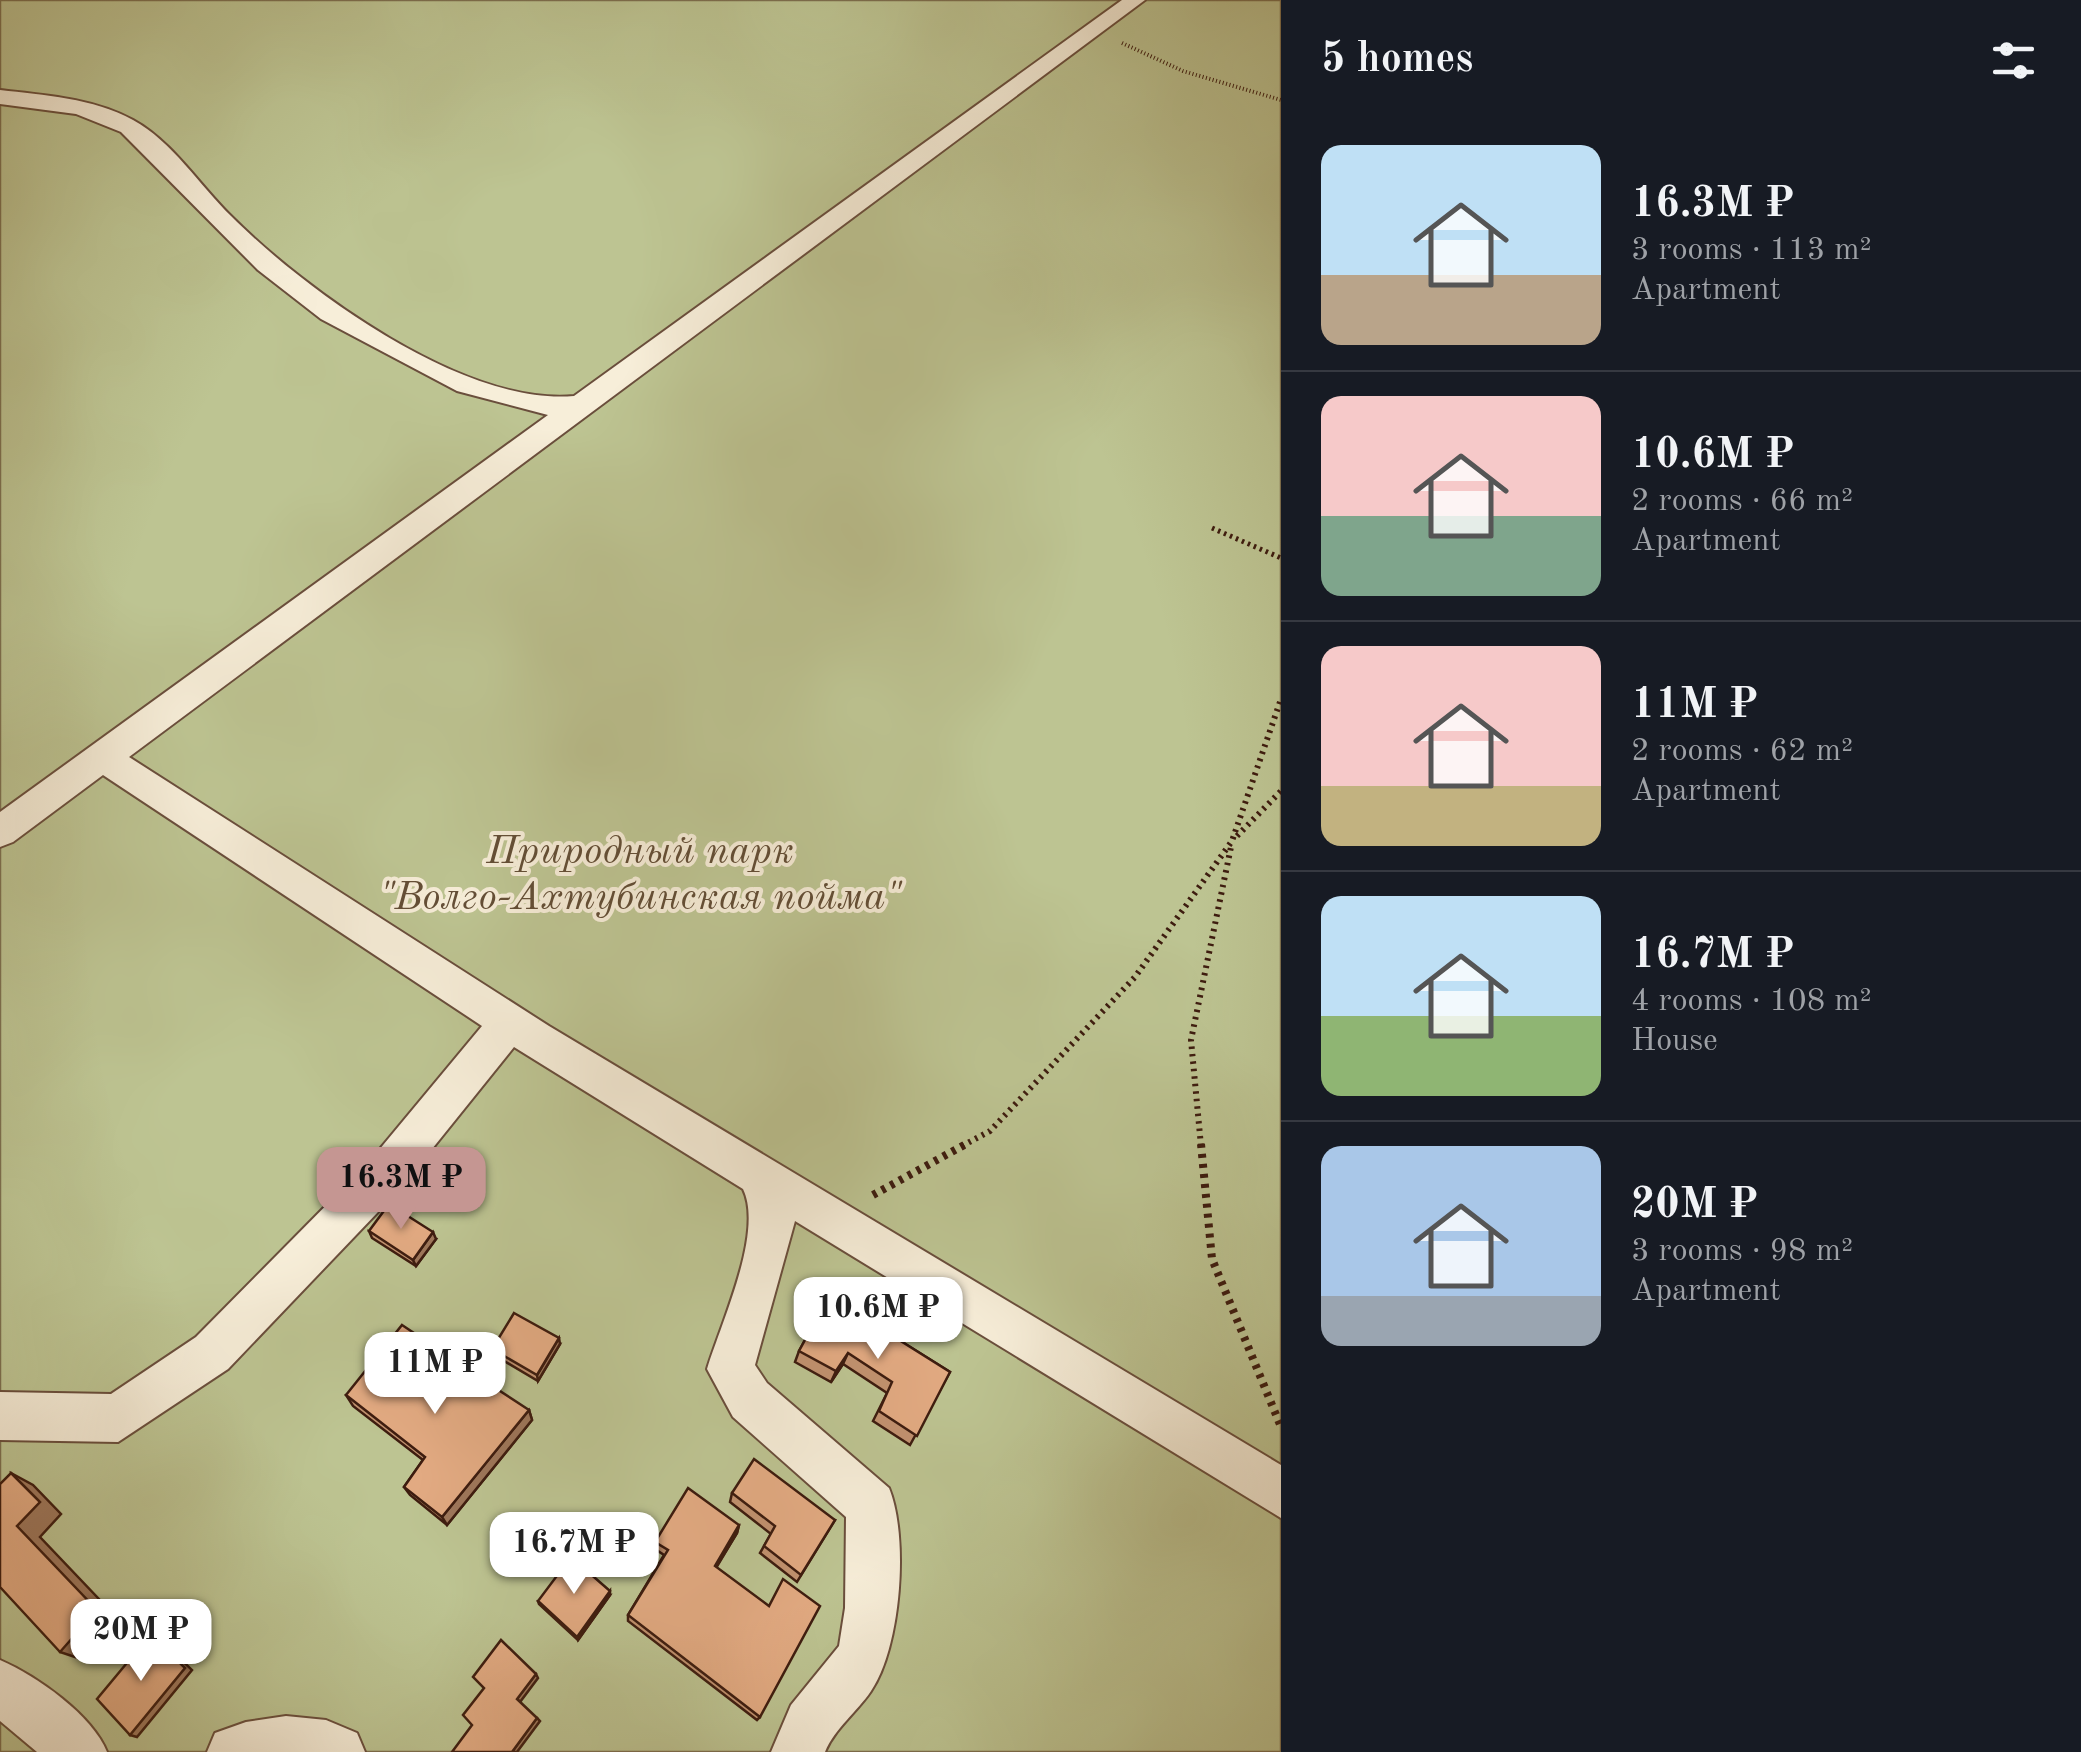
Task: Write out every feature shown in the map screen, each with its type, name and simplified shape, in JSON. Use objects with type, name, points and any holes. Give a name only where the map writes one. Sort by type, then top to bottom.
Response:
[{"type":"street","points":[[0,832],[99,755],[588,404],[1135,0]]},
{"type":"street","points":[[0,96],[76,108],[119,121],[156,146],[173,171],[266,264],[309,301],[350,326],[511,401],[567,410],[588,404]]},
{"type":"street","points":[[99,755],[510,1022],[1281,1493]]},
{"type":"street","points":[[0,1416],[118,1418],[212,1353],[384,1176],[510,1022]]},
{"type":"street","points":[[760,1178],[774,1204],[772,1231],[730,1369],[750,1400],[871,1506],[866,1635],[860,1660],[823,1701],[798,1752]]},
{"type":"street","points":[[0,1687],[80,1752]]},
{"type":"street","points":[[234,1752],[262,1744],[326,1746],[338,1752]]},
{"type":"path","points":[[1135,0],[1116,40],[1183,71],[1281,100]]},
{"type":"path","points":[[1212,528],[1281,558]]},
{"type":"path","points":[[1281,699],[1232,841],[1191,1040],[1212,1258],[1281,1427]]},
{"type":"path","points":[[828,1219],[990,1130],[1135,976],[1232,841],[1281,791]]},
{"type":"green space","name":"Природный парк \"Волго-Ахтубинская пойма\"","points":[[0,0],[1281,0],[1281,1752],[0,1752]]},
{"type":"building","points":[[389,1204],[433,1232],[413,1260],[369,1231]]},
{"type":"building","points":[[829,1296],[950,1372],[917,1436],[879,1411],[892,1382],[848,1353],[836,1371],[799,1351]]},
{"type":"building","points":[[514,1313],[559,1338],[537,1375],[492,1349]]},
{"type":"building","points":[[402,1325],[435,1347],[428,1357],[474,1392],[483,1380],[529,1410],[442,1517],[404,1487],[425,1457],[346,1395]]},
{"type":"building","points":[[754,1459],[835,1520],[801,1575],[764,1546],[775,1526],[732,1493]]},
{"type":"building","points":[[11,1473],[40,1502],[17,1526],[97,1610],[60,1652],[0,1587],[0,1484]]},
{"type":"building","points":[[688,1488],[739,1525],[715,1566],[769,1606],[783,1579],[820,1606],[760,1717],[628,1615],[668,1550],[655,1542]]},
{"type":"building","points":[[571,1557],[610,1591],[577,1637],[538,1601]]},
{"type":"building","points":[[151,1634],[185,1668],[130,1735],[97,1699]]},
{"type":"building","points":[[501,1640],[536,1674],[517,1699],[537,1718],[512,1752],[452,1752],[472,1725],[463,1715],[484,1688],[473,1677]]}]
